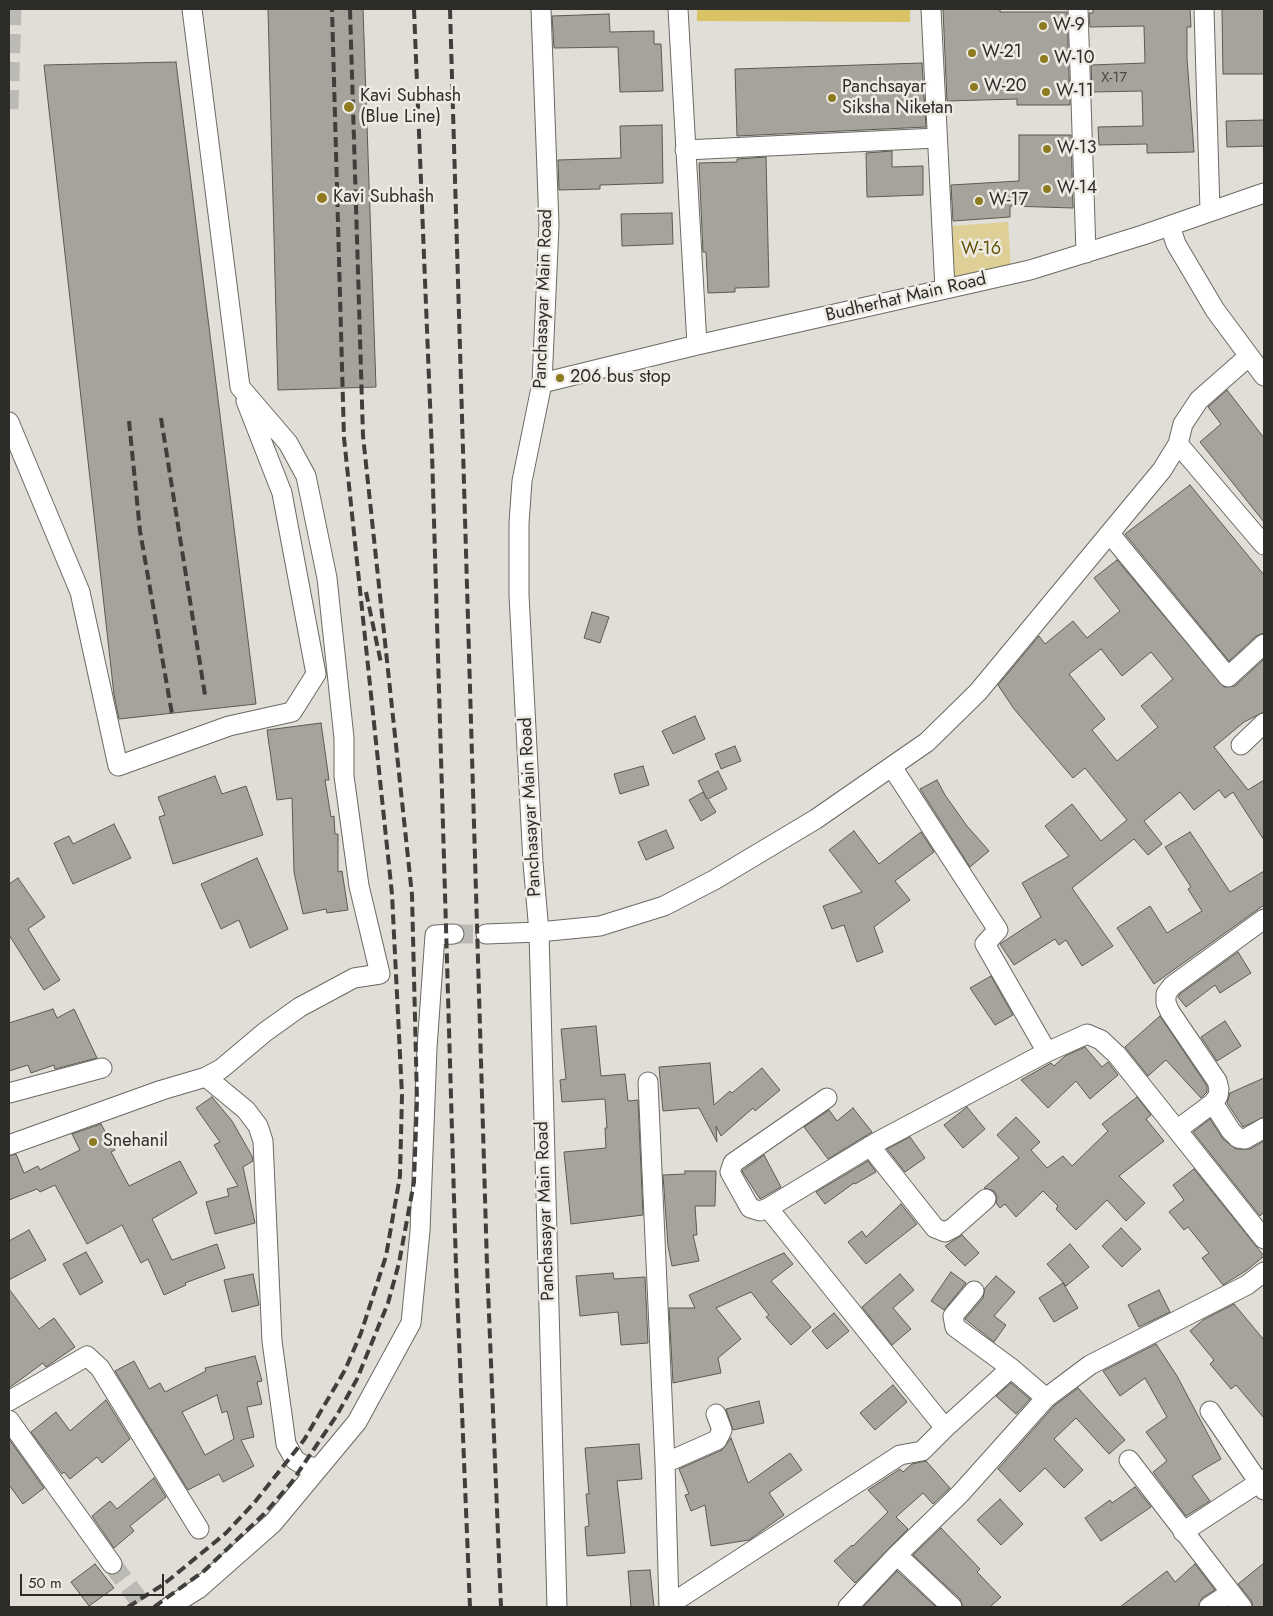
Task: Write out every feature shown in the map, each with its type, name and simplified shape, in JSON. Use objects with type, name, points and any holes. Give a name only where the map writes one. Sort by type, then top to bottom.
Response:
[{"type":"street","points":[[9,422],[80,592],[118,766],[229,726],[292,712],[316,674],[282,493],[240,387],[192,9]]},
{"type":"street","name":"Panchasayar Main Road","points":[[540,9],[549,225],[542,383],[522,482],[519,524],[519,594],[533,863],[539,932],[557,1607]]},
{"type":"street","points":[[678,9],[697,345]]},
{"type":"street","points":[[931,9],[945,290]]},
{"type":"street","points":[[1078,9],[1086,253]]},
{"type":"street","points":[[1204,9],[1210,211]]},
{"type":"street","points":[[685,150],[937,138]]},
{"type":"street","name":"Budherhat Main Road","points":[[542,383],[697,345],[1030,270],[1170,226],[1264,193]]},
{"type":"street","points":[[1170,226],[1176,244],[1197,282],[1248,357],[1264,376]]},
{"type":"street","points":[[486,934],[539,932],[600,926],[664,906],[714,880],[816,819],[927,742],[978,692],[1162,470],[1178,444],[1182,424],[1199,400],[1248,357]]},
{"type":"street","points":[[9,1145],[136,1099],[206,1077],[221,1069],[265,1032],[300,1007],[354,978],[380,974],[359,886],[344,776],[344,738],[328,588],[306,476],[288,443],[240,387]]},
{"type":"street","points":[[1178,444],[1264,545]]},
{"type":"street","points":[[1110,534],[1228,676],[1264,644]]},
{"type":"street","points":[[1241,745],[1264,724]]},
{"type":"street","points":[[892,767],[998,930],[985,944],[1047,1052]]},
{"type":"street","points":[[1178,1129],[1218,1096],[1216,1081],[1170,1012],[1166,1003],[1166,994],[1172,986],[1264,919]]},
{"type":"street","points":[[169,1607],[198,1589],[273,1523],[357,1422],[410,1323],[420,1231],[435,935],[454,934]]},
{"type":"street","points":[[827,1098],[732,1163],[730,1172],[750,1208],[760,1211],[768,1208],[870,1146],[1047,1052],[1087,1034],[1101,1040],[1117,1055],[1264,1239]]},
{"type":"street","points":[[9,1094],[102,1068]]},
{"type":"street","points":[[206,1077],[246,1110],[258,1126],[263,1141],[272,1341],[286,1444],[295,1460],[305,1466],[318,1468]]},
{"type":"street","points":[[648,1082],[665,1463],[669,1606]]},
{"type":"street","points":[[1213,1102],[1230,1131],[1238,1138],[1245,1139],[1264,1128]]},
{"type":"street","points":[[870,1146],[935,1228],[945,1232],[953,1228],[986,1199]]},
{"type":"street","points":[[768,1208],[945,1428]]},
{"type":"street","points":[[848,1607],[897,1555],[960,1494],[1046,1398],[1090,1365],[1247,1285],[1264,1272]]},
{"type":"street","points":[[974,1291],[954,1316],[955,1327],[1011,1368],[1046,1398]]},
{"type":"street","points":[[9,1401],[87,1356],[100,1368],[199,1529]]},
{"type":"street","points":[[669,1606],[900,1455],[922,1451],[1011,1368]]},
{"type":"street","points":[[1183,1532],[1263,1484],[1210,1411]]},
{"type":"street","points":[[665,1463],[718,1440],[722,1430],[716,1414]]},
{"type":"street","points":[[9,1420],[112,1564]]},
{"type":"street","points":[[1129,1460],[1236,1600],[1209,1607]]},
{"type":"street","points":[[897,1555],[952,1607]]},
{"type":"green space","name":"W-16","points":[[1008,222],[1011,270],[950,284],[951,226]]},
{"type":"shaded area","points":[[697,9],[910,9],[910,22],[697,21]]},
{"type":"building","name":"Kavi Subhash","points":[[268,9],[363,9],[376,387],[278,390]]},
{"type":"building","points":[[943,9],[1000,9],[1000,12],[1067,12],[1070,105],[1017,105],[1017,99],[947,101]]},
{"type":"building","points":[[1093,9],[1190,9],[1191,27],[1187,27],[1187,58],[1194,152],[1147,153],[1147,144],[1099,145],[1098,127],[1143,126],[1142,91],[1092,92],[1091,65],[1145,63],[1144,26],[1090,27],[1089,13],[1093,13]]},
{"type":"building","points":[[1222,9],[1264,9],[1264,74],[1223,74]]},
{"type":"building","points":[[609,14],[610,32],[654,31],[654,44],[661,44],[663,91],[620,92],[618,47],[554,48],[552,16]]},
{"type":"building","points":[[176,62],[256,704],[119,719],[114,695],[44,65]]},
{"type":"building","name":"Panchsayar Siksha Niketan","points":[[922,63],[926,127],[737,136],[735,69]]},
{"type":"building","points":[[1264,120],[1264,146],[1227,147],[1226,121]]},
{"type":"building","points":[[662,125],[663,183],[600,185],[600,189],[559,190],[558,160],[621,158],[620,126]]},
{"type":"building","points":[[1019,135],[1071,135],[1073,208],[1010,206],[1010,217],[953,221],[951,185],[1019,181]]},
{"type":"building","points":[[892,151],[892,167],[923,166],[923,195],[867,197],[866,153]]},
{"type":"building","points":[[766,157],[769,287],[735,288],[735,292],[708,293],[706,252],[703,252],[699,163],[737,162],[737,159]]},
{"type":"building","points":[[672,213],[673,244],[622,246],[621,214]]},
{"type":"building","points":[[1227,390],[1264,438],[1264,522],[1200,442],[1221,424],[1208,407]]},
{"type":"building","points":[[1190,485],[1264,575],[1264,633],[1256,636],[1229,661],[1125,534]]},
{"type":"building","points":[[1117,560],[1224,687],[1235,686],[1264,659],[1264,712],[1244,722],[1214,747],[1248,790],[1264,780],[1264,840],[1233,792],[1225,798],[1219,790],[1194,810],[1180,792],[1144,821],[1162,844],[1148,855],[1134,839],[1072,888],[1113,946],[1082,966],[1066,940],[1059,945],[1055,939],[1014,965],[1000,944],[1041,917],[1022,883],[1069,856],[1045,826],[1072,804],[1101,841],[1127,820],[1085,768],[1073,778],[1014,709],[998,685],[1039,636],[1045,644],[1073,621],[1087,638],[1120,611],[1094,578]],"holes":[[[1101,649],[1122,676],[1151,652],[1173,679],[1141,706],[1158,727],[1117,761],[1092,730],[1105,719],[1069,674]]]},
{"type":"building","points":[[592,612],[609,617],[600,643],[584,638]]},
{"type":"building","points":[[695,716],[705,739],[673,754],[662,731]]},
{"type":"building","points":[[321,723],[329,780],[325,780],[331,817],[334,816],[335,834],[338,834],[338,872],[342,871],[348,910],[327,913],[326,909],[303,914],[294,872],[292,798],[277,800],[267,730]]},
{"type":"building","points":[[735,746],[741,761],[721,769],[715,754]]},
{"type":"building","points":[[643,766],[649,785],[620,794],[614,774]]},
{"type":"building","points":[[718,771],[727,789],[708,799],[716,812],[701,821],[689,800],[703,792],[707,799],[698,781]]},
{"type":"building","points":[[215,776],[222,794],[246,786],[263,835],[173,864],[159,817],[165,815],[158,797]]},
{"type":"building","points":[[937,780],[967,826],[989,851],[970,867],[920,789]]},
{"type":"building","points":[[114,824],[131,858],[73,884],[54,843],[69,836],[73,844]]},
{"type":"building","points":[[666,830],[674,848],[646,860],[638,842]]},
{"type":"building","points":[[854,831],[879,864],[921,832],[934,852],[895,881],[910,900],[874,927],[883,952],[857,962],[844,925],[832,929],[823,906],[862,892],[829,850]]},
{"type":"building","points":[[1190,832],[1230,892],[1264,871],[1264,905],[1154,984],[1117,928],[1150,906],[1167,933],[1202,911],[1188,889],[1191,887],[1165,847]]},
{"type":"building","points":[[257,858],[288,929],[250,948],[239,920],[221,929],[201,884]]},
{"type":"building","points":[[18,878],[45,917],[28,929],[60,980],[44,990],[9,935],[9,884]]},
{"type":"building","points":[[1238,952],[1251,973],[1220,993],[1215,985],[1186,1007],[1178,997],[1180,994]]},
{"type":"building","points":[[991,976],[1013,1015],[995,1025],[970,988]]},
{"type":"building","points":[[53,1009],[57,1018],[74,1009],[97,1058],[55,1069],[54,1065],[31,1073],[28,1065],[9,1071],[9,1023]]},
{"type":"building","points":[[1160,1016],[1207,1086],[1207,1092],[1201,1098],[1166,1060],[1148,1076],[1125,1047]]},
{"type":"building","points":[[1225,1021],[1241,1046],[1217,1061],[1201,1037]]},
{"type":"building","points":[[596,1026],[601,1076],[625,1074],[628,1101],[638,1100],[643,1215],[571,1224],[564,1152],[606,1148],[605,1128],[607,1128],[605,1099],[562,1102],[560,1080],[566,1079],[561,1029]]},
{"type":"building","points":[[1085,1047],[1102,1067],[1108,1062],[1118,1075],[1090,1099],[1076,1081],[1048,1108],[1021,1080],[1051,1063],[1054,1066],[1065,1056]]},
{"type":"building","points":[[710,1063],[714,1105],[762,1068],[780,1090],[755,1111],[753,1108],[721,1136],[716,1126],[717,1142],[699,1108],[663,1111],[659,1067]]},
{"type":"building","points":[[1264,1078],[1264,1117],[1243,1127],[1227,1103],[1230,1093]]},
{"type":"building","points":[[212,1097],[232,1121],[252,1156],[253,1161],[243,1167],[255,1223],[215,1234],[206,1202],[229,1196],[227,1189],[238,1186],[214,1145],[220,1142],[196,1108]]},
{"type":"building","points":[[1137,1097],[1151,1115],[1146,1119],[1164,1141],[1119,1176],[1145,1203],[1126,1221],[1107,1200],[1076,1230],[1056,1209],[1058,1206],[1043,1191],[1016,1217],[1005,1204],[1000,1208],[996,1203],[997,1197],[994,1191],[984,1188],[1019,1158],[997,1135],[1016,1117],[1040,1142],[1031,1150],[1047,1168],[1063,1156],[1072,1166],[1108,1131],[1102,1124]]},
{"type":"building","points":[[967,1107],[985,1129],[963,1148],[944,1125]]},
{"type":"building","points":[[853,1108],[872,1132],[828,1159],[804,1127],[829,1110],[837,1121]]},
{"type":"building","points":[[1210,1119],[1223,1139],[1236,1149],[1250,1149],[1264,1141],[1264,1212],[1260,1216],[1193,1132]]},
{"type":"building","points":[[101,1124],[115,1150],[111,1152],[129,1186],[180,1161],[197,1193],[152,1219],[172,1260],[217,1244],[225,1268],[185,1283],[186,1285],[164,1295],[148,1259],[141,1263],[122,1225],[87,1244],[55,1185],[40,1192],[37,1189],[9,1200],[9,1156],[16,1154],[24,1173],[38,1166],[40,1170],[80,1150],[72,1134]]},
{"type":"building","points":[[910,1137],[925,1158],[905,1172],[887,1149]]},
{"type":"building","points":[[764,1155],[781,1187],[760,1199],[742,1171]]},
{"type":"building","points":[[868,1161],[876,1172],[854,1183],[825,1204],[816,1192]]},
{"type":"building","points":[[1194,1169],[1264,1256],[1247,1270],[1223,1285],[1202,1258],[1209,1253],[1188,1227],[1184,1230],[1169,1212],[1184,1200],[1173,1185]]},
{"type":"building","points":[[685,1171],[716,1171],[715,1206],[695,1206],[697,1235],[693,1235],[699,1261],[672,1266],[668,1246],[663,1175],[685,1174]]},
{"type":"building","points":[[901,1204],[917,1224],[866,1264],[848,1242],[862,1231],[866,1237]]},
{"type":"building","points":[[1121,1228],[1141,1249],[1122,1267],[1102,1246]]},
{"type":"building","points":[[29,1230],[46,1260],[9,1280],[9,1241]]},
{"type":"building","points":[[962,1235],[979,1253],[965,1266],[945,1246]]},
{"type":"building","points":[[1070,1244],[1089,1267],[1066,1286],[1047,1264]]},
{"type":"building","points":[[86,1252],[103,1282],[80,1295],[63,1264]]},
{"type":"building","points":[[784,1253],[793,1264],[771,1281],[811,1327],[791,1345],[766,1317],[769,1315],[751,1292],[716,1308],[741,1339],[718,1358],[721,1373],[673,1383],[669,1308],[695,1308],[689,1295]]},
{"type":"building","points":[[951,1272],[966,1283],[944,1310],[931,1301]]},
{"type":"building","points":[[613,1273],[614,1279],[645,1277],[648,1343],[621,1345],[618,1312],[580,1316],[576,1276]]},
{"type":"building","points":[[253,1274],[259,1305],[232,1312],[224,1280]]},
{"type":"building","points":[[900,1274],[914,1290],[893,1308],[911,1329],[892,1345],[862,1307]]},
{"type":"building","points":[[996,1276],[1015,1292],[994,1316],[1006,1325],[994,1342],[965,1319],[983,1298],[985,1288]]},
{"type":"building","points":[[1063,1283],[1078,1308],[1054,1322],[1039,1298]]},
{"type":"building","points":[[9,1289],[39,1329],[54,1318],[75,1347],[46,1367],[43,1363],[9,1388]]},
{"type":"building","points":[[1159,1290],[1170,1312],[1139,1327],[1128,1305]]},
{"type":"building","points":[[1234,1304],[1264,1340],[1264,1418],[1236,1385],[1231,1389],[1210,1364],[1214,1360],[1190,1331],[1203,1320]]},
{"type":"building","points":[[834,1313],[849,1331],[827,1349],[812,1331]]},
{"type":"building","points":[[1156,1344],[1177,1376],[1221,1459],[1192,1476],[1210,1501],[1186,1516],[1153,1472],[1167,1461],[1146,1432],[1167,1417],[1145,1378],[1120,1396],[1103,1371]]},
{"type":"building","points":[[255,1356],[262,1381],[257,1382],[262,1404],[247,1407],[254,1437],[241,1440],[254,1466],[223,1482],[219,1474],[188,1490],[115,1371],[134,1361],[149,1389],[160,1383],[165,1392],[206,1371],[205,1368]],"holes":[[[217,1395],[222,1413],[227,1411],[234,1439],[205,1455],[182,1412]]]},
{"type":"building","points":[[1011,1383],[1030,1399],[1016,1414],[996,1396]]},
{"type":"building","points":[[893,1385],[907,1402],[875,1430],[860,1413]]},
{"type":"building","points":[[1078,1388],[1125,1440],[1109,1454],[1076,1418],[1054,1439],[1083,1470],[1064,1488],[1045,1468],[1020,1492],[998,1469],[1054,1406]]},
{"type":"building","points":[[106,1400],[130,1439],[102,1463],[97,1457],[70,1479],[64,1472],[62,1474],[31,1432],[56,1412],[70,1431]]},
{"type":"building","points":[[759,1401],[764,1423],[733,1430],[726,1409]]},
{"type":"building","points":[[731,1438],[748,1483],[790,1453],[802,1470],[769,1493],[784,1515],[749,1540],[711,1546],[705,1505],[691,1511],[685,1495],[689,1494],[679,1469],[722,1450]]},
{"type":"building","points":[[9,1439],[44,1488],[23,1504],[9,1485]]},
{"type":"building","points":[[639,1444],[642,1479],[617,1481],[625,1553],[587,1556],[585,1527],[589,1526],[586,1494],[589,1494],[585,1448]]},
{"type":"building","points":[[926,1461],[950,1488],[933,1504],[923,1493],[896,1517],[908,1529],[855,1583],[834,1561],[853,1546],[888,1512],[868,1490],[900,1469],[903,1472],[912,1464]]},
{"type":"building","points":[[154,1478],[166,1497],[130,1526],[134,1531],[114,1548],[92,1516],[110,1501],[117,1509]]},
{"type":"building","points":[[1135,1487],[1151,1507],[1101,1541],[1085,1518],[1110,1500],[1112,1503]]},
{"type":"building","points":[[1000,1499],[1023,1524],[1001,1545],[977,1520]]},
{"type":"building","points":[[941,1528],[980,1569],[977,1572],[1001,1597],[990,1607],[963,1607],[960,1599],[913,1555]]},
{"type":"building","points":[[1264,1563],[1264,1607],[1253,1607],[1251,1600],[1238,1584]]},
{"type":"building","points":[[95,1564],[114,1588],[89,1606],[71,1582]]},
{"type":"building","points":[[1195,1564],[1215,1590],[1202,1598],[1198,1607],[1120,1607],[1167,1571],[1175,1582]]},
{"type":"building","points":[[650,1570],[654,1607],[631,1607],[628,1571]]},
{"type":"building","points":[[897,1571],[936,1607],[863,1607]]},
{"type":"tunnel","points":[[9,109],[12,9]]},
{"type":"tunnel","points":[[454,934],[486,934]]},
{"type":"tunnel","points":[[112,1564],[144,1607]]},
{"type":"railway","points":[[128,1607],[164,1584],[226,1533],[254,1503],[304,1440],[345,1370],[361,1333],[386,1256],[400,1176],[402,1095],[392,894],[344,438],[332,9]]},
{"type":"railway","points":[[154,1607],[204,1571],[264,1514],[291,1483],[337,1415],[357,1379],[388,1303],[399,1263],[414,1182],[417,1100],[412,895],[363,436],[350,9]]},
{"type":"railway","points":[[414,9],[432,453],[456,1266],[470,1607]]},
{"type":"railway","points":[[450,9],[487,1265],[501,1607]]},
{"type":"railway","points":[[161,418],[205,695]]},
{"type":"railway","points":[[129,421],[140,531],[172,714]]},
{"type":"railway","points":[[366,592],[381,663]]},
{"type":"place","name":"W-9","points":[[1043,26]]},
{"type":"place","name":"W-21","points":[[972,53]]},
{"type":"place","name":"W-10","points":[[1044,59]]},
{"type":"place","name":"W-20","points":[[974,87]]},
{"type":"place","name":"W-11","points":[[1046,92]]},
{"type":"place","name":"Panchsayar Siksha Niketan","points":[[832,98]]},
{"type":"place","name":"Kavi Subhash (Blue Line)","points":[[349,107]]},
{"type":"place","name":"W-13","points":[[1047,149]]},
{"type":"place","name":"W-14","points":[[1047,189]]},
{"type":"place","name":"Kavi Subhash","points":[[322,198]]},
{"type":"place","name":"W-17","points":[[979,201]]},
{"type":"place","name":"206 bus stop","points":[[560,378]]},
{"type":"place","name":"Snehanil","points":[[93,1142]]}]
